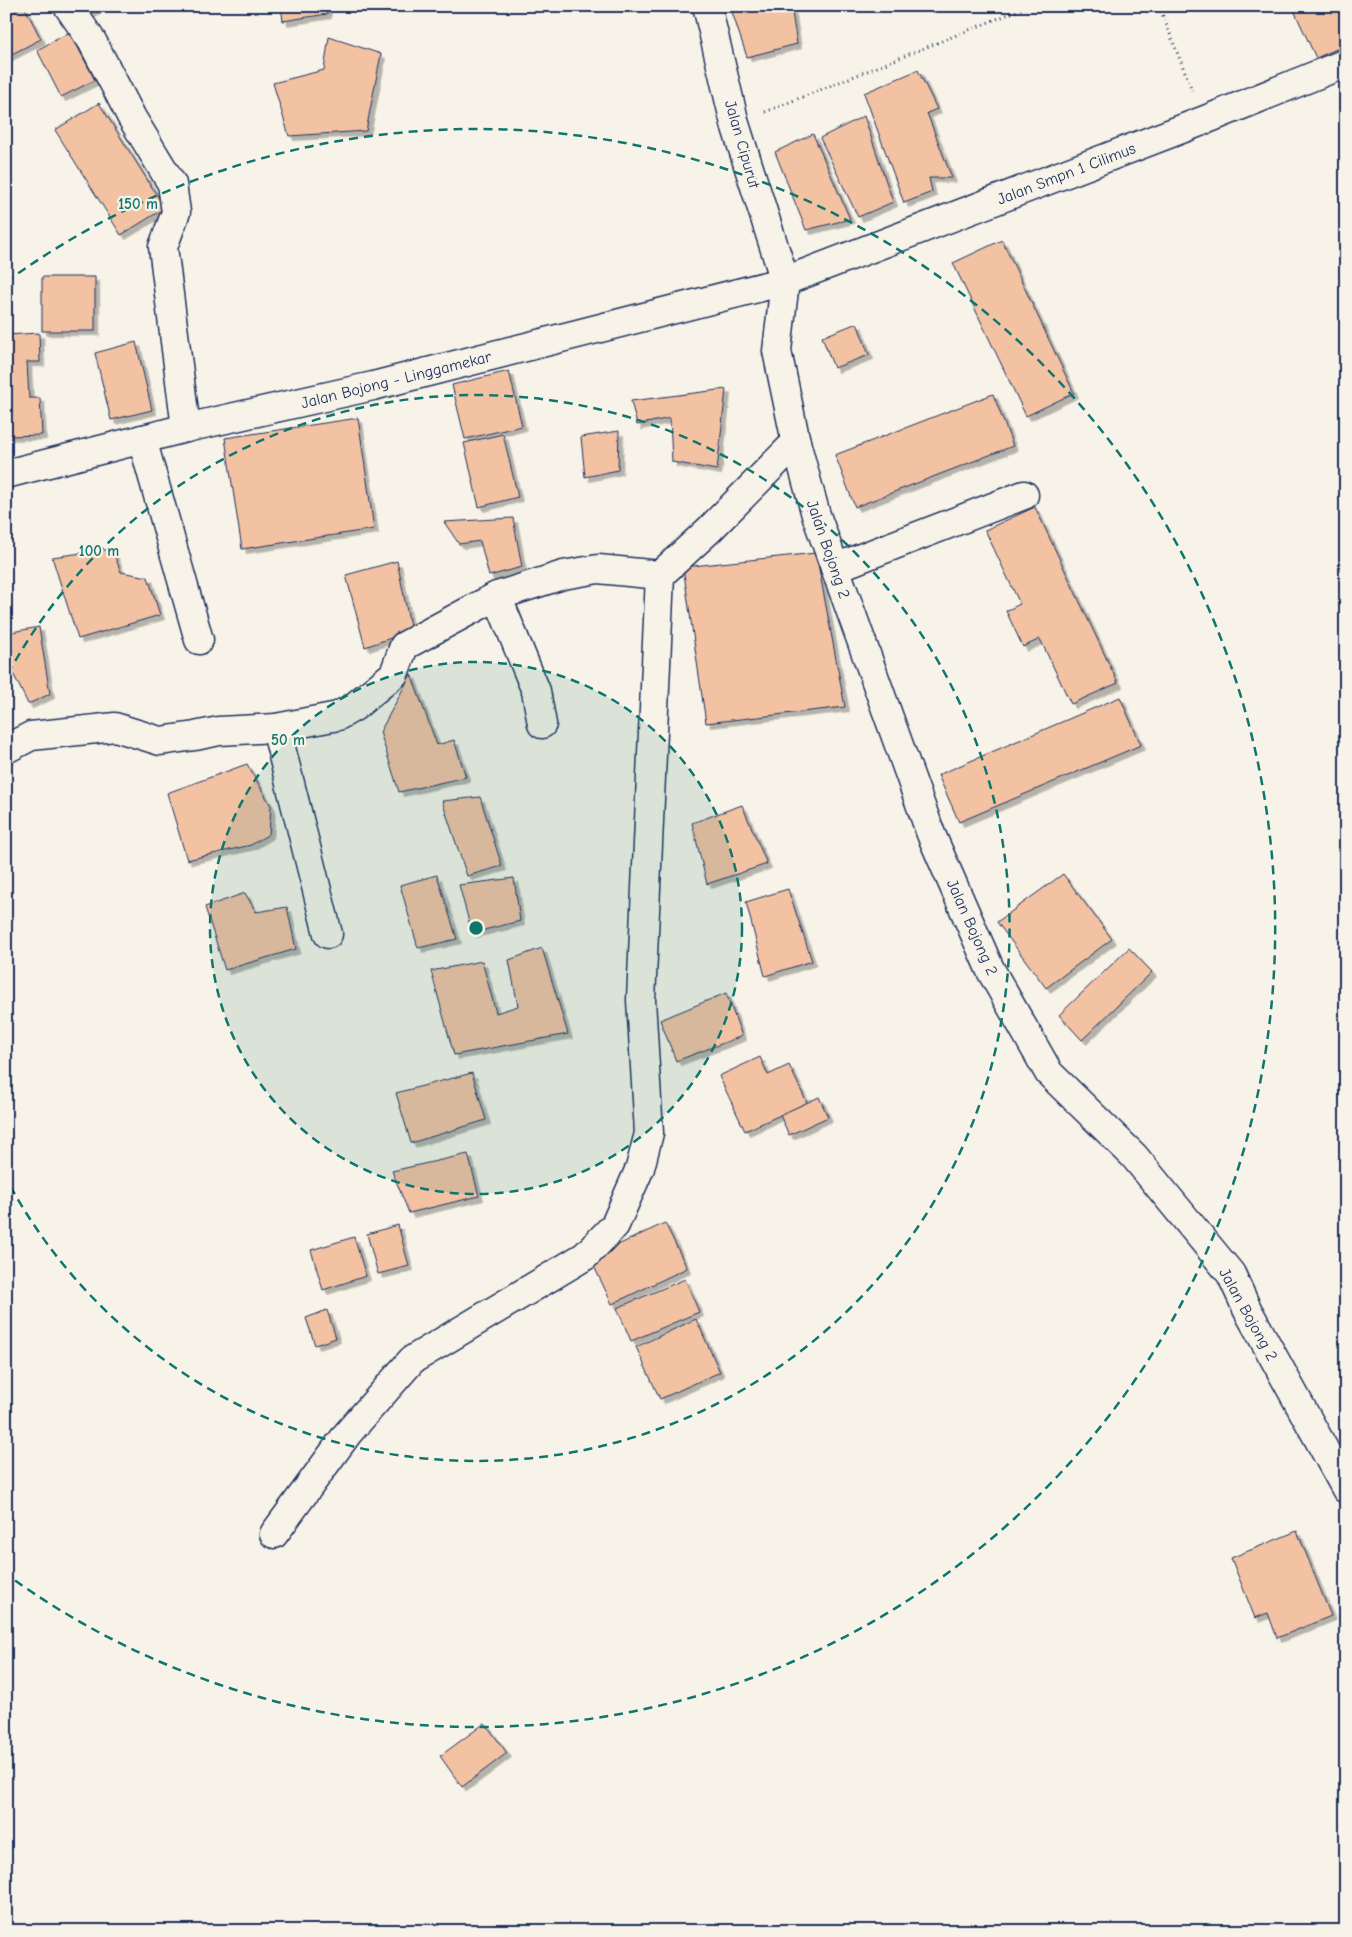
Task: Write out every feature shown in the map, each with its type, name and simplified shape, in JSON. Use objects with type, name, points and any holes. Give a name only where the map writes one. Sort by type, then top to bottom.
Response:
[{"type":"street","points":[[68,6],[92,41],[132,118],[172,184],[176,212],[163,247],[186,428]]},
{"type":"street","name":"Jalan Cipurut","points":[[708,6],[735,124],[784,281]]},
{"type":"street","name":"Jalan Smpn 1 Cilimus","points":[[784,281],[1204,120],[1346,63]]},
{"type":"street","name":"Jalan Bojong - Linggamekar","points":[[6,474],[186,428],[373,386],[784,281]]},
{"type":"street","name":"Jalan Bojong 2","points":[[784,281],[777,351],[796,442],[816,515],[931,834],[994,977],[1049,1073],[1134,1156],[1231,1274],[1247,1309],[1346,1490]]},
{"type":"street","points":[[142,439],[199,640]]},
{"type":"street","points":[[274,1534],[348,1433],[412,1360],[586,1256],[615,1225],[640,1168],[649,1133],[641,1000],[660,575],[710,529],[796,442]]},
{"type":"street","points":[[835,568],[1024,495]]},
{"type":"street","points":[[6,749],[31,736],[115,727],[160,741],[219,731],[276,728],[338,716],[354,707],[394,674],[404,646],[497,596],[562,575],[598,569],[660,575]]},
{"type":"street","points":[[497,596],[536,692],[542,724]]},
{"type":"street","points":[[276,728],[328,934]]},
{"type":"path","points":[[735,124],[1029,6]]},
{"type":"path","points":[[1158,6],[1204,120]]},
{"type":"building","points":[[24,6],[41,39],[6,57],[6,16]]},
{"type":"building","points":[[82,6],[101,6],[88,15]]},
{"type":"building","points":[[281,6],[326,6],[327,14],[283,21]]},
{"type":"building","points":[[730,6],[791,6],[797,44],[747,57]]},
{"type":"building","points":[[1292,6],[1338,6],[1346,25],[1346,45],[1316,58]]},
{"type":"building","points":[[70,32],[95,80],[61,97],[37,50]]},
{"type":"building","points":[[329,37],[381,54],[366,131],[289,136],[273,83],[324,70]]},
{"type":"building","points":[[918,70],[937,109],[927,113],[952,178],[929,178],[932,192],[904,203],[864,93]]},
{"type":"building","points":[[99,103],[165,208],[121,235],[55,130]]},
{"type":"building","points":[[864,116],[893,202],[858,217],[820,138]]},
{"type":"building","points":[[813,134],[850,219],[806,230],[775,152]]},
{"type":"building","points":[[1002,240],[1074,393],[1026,416],[953,263]]},
{"type":"building","points":[[42,277],[95,277],[95,331],[42,331]]},
{"type":"building","points":[[857,323],[869,355],[834,368],[822,337]]},
{"type":"building","points":[[39,333],[40,362],[27,362],[29,398],[40,398],[42,435],[6,436],[6,335]]},
{"type":"building","points":[[136,342],[152,410],[111,420],[95,353]]},
{"type":"building","points":[[509,371],[522,426],[465,439],[452,385]]},
{"type":"building","points":[[726,389],[717,470],[672,462],[670,418],[637,425],[631,401]]},
{"type":"building","points":[[993,394],[1013,446],[855,507],[835,455]]},
{"type":"building","points":[[358,418],[374,529],[242,549],[225,438]]},
{"type":"building","points":[[619,431],[618,470],[585,477],[581,437]]},
{"type":"building","points":[[503,434],[518,497],[479,507],[464,443]]},
{"type":"building","points":[[1035,507],[1118,683],[1071,704],[1040,639],[1023,647],[1006,611],[1020,604],[985,530]]},
{"type":"building","points":[[513,518],[522,567],[489,576],[480,541],[459,544],[444,522]]},
{"type":"building","points":[[112,549],[121,572],[148,577],[160,615],[78,639],[52,557]]},
{"type":"building","points":[[816,553],[845,707],[706,723],[683,567]]},
{"type":"building","points":[[397,561],[411,631],[365,647],[346,575]]},
{"type":"building","points":[[39,627],[50,694],[28,704],[12,671],[6,672],[6,633]]},
{"type":"building","points":[[411,674],[437,745],[454,740],[466,777],[399,792],[380,732]]},
{"type":"building","points":[[1120,697],[1141,745],[959,822],[938,775]]},
{"type":"building","points":[[247,764],[271,806],[269,834],[251,845],[187,860],[167,793]]},
{"type":"building","points":[[480,797],[502,866],[467,876],[442,801]]},
{"type":"building","points":[[742,805],[767,864],[707,884],[692,823]]},
{"type":"building","points":[[1063,874],[1112,939],[1046,988],[997,922]]},
{"type":"building","points":[[437,875],[457,939],[418,948],[400,885]]},
{"type":"building","points":[[514,878],[520,921],[472,933],[459,885]]},
{"type":"building","points":[[788,889],[812,961],[765,976],[746,902]]},
{"type":"building","points":[[245,893],[256,912],[287,907],[296,949],[225,970],[205,907]]},
{"type":"building","points":[[542,948],[568,1034],[454,1055],[431,971],[482,961],[496,1013],[518,1006],[509,960]]},
{"type":"building","points":[[1129,948],[1152,972],[1082,1040],[1059,1015]]},
{"type":"building","points":[[726,993],[742,1036],[676,1061],[660,1020]]},
{"type":"building","points":[[760,1057],[768,1075],[789,1065],[807,1103],[745,1131],[719,1076]]},
{"type":"building","points":[[472,1073],[486,1120],[411,1143],[396,1093]]},
{"type":"building","points":[[819,1097],[828,1117],[789,1135],[780,1115]]},
{"type":"building","points":[[468,1154],[479,1196],[409,1213],[392,1171]]},
{"type":"building","points":[[665,1223],[687,1268],[612,1304],[590,1258]]},
{"type":"building","points":[[398,1225],[409,1266],[378,1274],[367,1234]]},
{"type":"building","points":[[354,1237],[366,1276],[323,1290],[311,1250]]},
{"type":"building","points":[[685,1279],[699,1312],[631,1341],[617,1308]]},
{"type":"building","points":[[327,1310],[336,1338],[315,1345],[306,1318]]},
{"type":"building","points":[[696,1319],[720,1372],[660,1399],[636,1347]]},
{"type":"building","points":[[1297,1531],[1331,1616],[1277,1638],[1268,1613],[1255,1618],[1231,1558]]},
{"type":"building","points":[[485,1723],[507,1753],[462,1787],[440,1756]]}]
